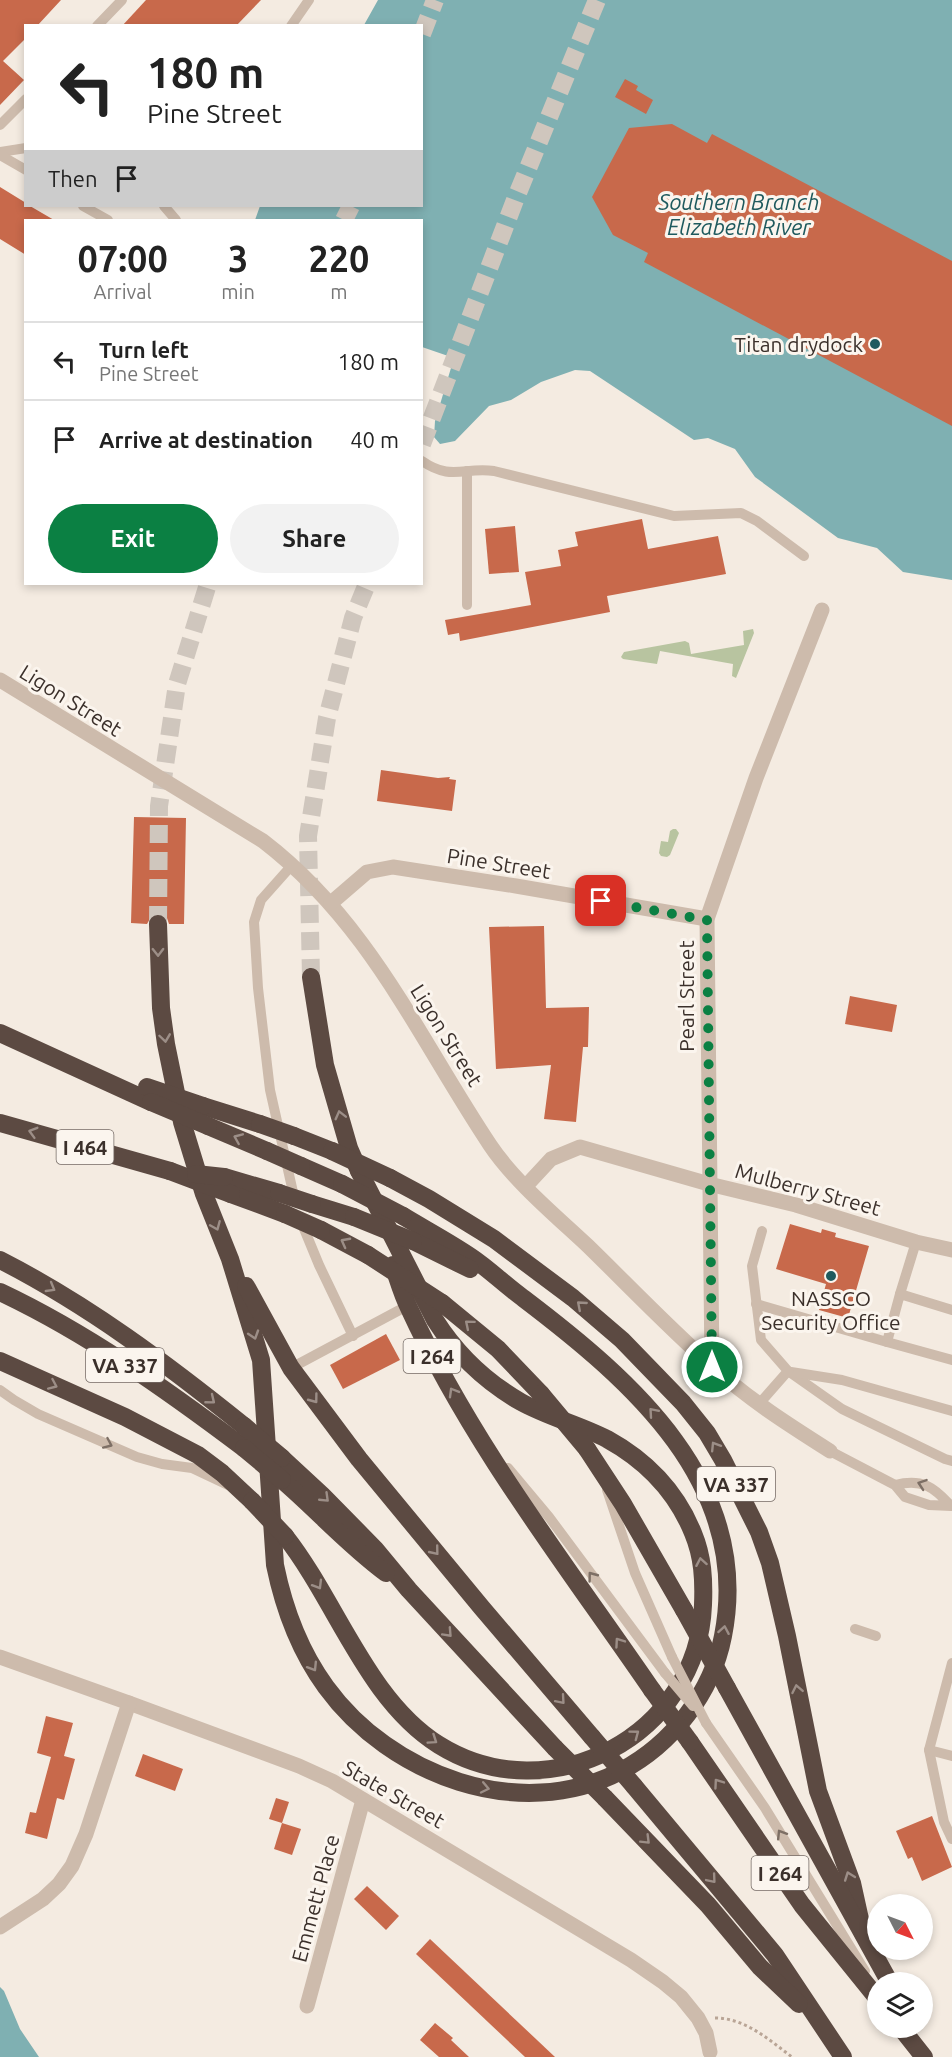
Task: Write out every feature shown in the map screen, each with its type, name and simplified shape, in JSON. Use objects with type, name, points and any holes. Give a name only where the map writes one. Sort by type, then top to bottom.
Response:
[{"type":"highway","name":"I 264","points":[[158,924],[161,1008],[173,1084],[182,1122],[204,1194],[230,1258],[291,1368],[366,1468],[775,1955],[843,2057]]},
{"type":"highway","name":"I 264","points":[[311,977],[325,1065],[350,1148],[407,1306],[431,1354],[472,1425],[538,1527],[802,1905],[867,1985]]},
{"type":"highway","name":"VA 337","points":[[0,1033],[149,1094],[203,1106],[294,1136],[390,1178],[429,1199],[494,1239],[573,1298],[622,1340],[683,1403],[723,1460],[759,1532],[770,1563],[818,1791],[852,1883],[862,1933],[885,1972]]},
{"type":"highway","points":[[149,1094],[208,1126],[342,1184],[403,1216],[473,1258],[604,1364],[634,1392],[669,1431],[701,1482],[715,1513],[722,1538],[728,1584],[726,1625],[721,1650],[708,1681],[686,1718],[653,1749],[621,1771],[582,1786],[538,1793],[499,1791],[466,1784],[434,1772],[390,1749],[362,1727],[335,1699],[305,1654],[287,1613],[275,1565],[261,1360],[230,1258]]},
{"type":"highway","name":"I 464","points":[[0,1123],[227,1186]]},
{"type":"highway","points":[[0,1361],[168,1438],[198,1455],[245,1495],[285,1536],[312,1573],[380,1688],[418,1730],[441,1746],[476,1762],[515,1769],[568,1766],[592,1759],[615,1748],[637,1733],[670,1701],[688,1672],[698,1645],[703,1616],[704,1583],[701,1557],[694,1534],[668,1488],[642,1463],[606,1439],[522,1403],[499,1388],[459,1352],[435,1320],[358,1171]]},
{"type":"highway","points":[[227,1186],[279,1193],[354,1217],[413,1241],[521,1297]]},
{"type":"highway","points":[[227,1186],[368,1255],[442,1303],[498,1349],[541,1394],[587,1449],[623,1504],[862,1933]]},
{"type":"highway","points":[[0,1260],[57,1291],[141,1346],[244,1426],[322,1495],[375,1549],[409,1590]]},
{"type":"highway","name":"VA 337","points":[[0,1292],[82,1337],[244,1448],[307,1502],[366,1558],[409,1590],[555,1748],[708,1905],[760,1967],[822,2027]]},
{"type":"highway","points":[[909,2038],[924,2057]]},
{"type":"highway","points":[[922,2038],[932,2057]]},
{"type":"street","name":"Pearl Street","points":[[712,1367],[707,920],[756,778],[822,610]]},
{"type":"street","name":"Ligon Street","points":[[0,680],[263,841],[292,864],[331,903],[381,967],[491,1147],[525,1186],[712,1367],[759,1404],[830,1451]]},
{"type":"street","name":"Pine Street","points":[[331,903],[367,872],[393,867],[707,920]]},
{"type":"street","name":"Mulberry Street","points":[[525,1186],[551,1159],[580,1147],[709,1184],[796,1205],[916,1242],[952,1250]]},
{"type":"street","name":"State Street","points":[[0,1657],[299,1766],[332,1781],[631,1960],[681,1997],[698,2018],[706,2033],[710,2052]]},
{"type":"street","points":[[0,1928],[43,1899],[59,1884],[72,1866],[86,1834],[129,1703]]},
{"type":"street","name":"Emmett Place","points":[[307,2006],[363,1800]]},
{"type":"lane","points":[[99,24],[122,0]]},
{"type":"lane","points":[[292,24],[309,0]]},
{"type":"lane","points":[[0,125],[24,101]]},
{"type":"lane","points":[[0,153],[24,148]]},
{"type":"lane","points":[[0,153],[24,169]]},
{"type":"lane","points":[[85,207],[106,219]]},
{"type":"lane","points":[[165,207],[175,219]]},
{"type":"lane","points":[[423,461],[445,472],[457,474],[467,471],[494,471],[674,516],[741,513],[758,521],[804,556]]},
{"type":"lane","points":[[467,471],[467,605]]},
{"type":"lane","points":[[292,864],[261,900],[254,922],[258,988],[270,1090],[297,1211],[319,1265],[353,1336]]},
{"type":"lane","points":[[762,1231],[752,1266],[761,1340],[788,1371],[842,1409],[952,1461]]},
{"type":"lane","points":[[887,1342],[916,1242]]},
{"type":"lane","points":[[900,1294],[952,1310]]},
{"type":"lane","points":[[756,1304],[952,1360]]},
{"type":"lane","points":[[291,1368],[407,1306]]},
{"type":"lane","points":[[759,1404],[788,1371]]},
{"type":"lane","points":[[788,1371],[842,1380],[952,1411]]},
{"type":"lane","points":[[0,1390],[14,1401],[38,1414],[137,1457],[162,1464],[192,1468],[245,1495]]},
{"type":"lane","points":[[472,1425],[549,1517],[665,1673],[706,1723],[765,1808],[867,1974]]},
{"type":"lane","points":[[830,1451],[896,1485],[905,1497],[929,1505],[952,1506]]},
{"type":"lane","points":[[600,1470],[635,1573],[672,1657],[706,1723]]},
{"type":"lane","points":[[896,1485],[912,1481],[935,1489],[952,1506]]},
{"type":"lane","points":[[855,1629],[876,1636]]},
{"type":"lane","points":[[952,1663],[929,1750],[944,1822],[952,1839]]},
{"type":"lane","points":[[929,1750],[952,1756]]},
{"type":"path","points":[[698,2018],[737,2020],[792,2057]]},
{"type":"green space","points":[[753,629],[754,633],[736,678],[732,676],[733,664],[660,651],[657,664],[621,657],[624,652],[685,641],[689,643],[691,654],[744,645],[743,631]]},
{"type":"green space","points":[[673,829],[679,833],[670,855],[661,856],[659,853],[661,841],[668,842],[670,831]]},
{"type":"water","name":"Southern Branch Elizabeth River","points":[[378,0],[952,0],[952,580],[903,572],[877,548],[838,538],[755,477],[735,449],[708,438],[694,440],[590,371],[575,370],[541,382],[511,400],[489,406],[455,441],[440,444],[434,437],[435,421],[454,358],[423,347],[423,219],[255,219],[260,207],[423,207],[423,24],[365,24]]},
{"type":"water","points":[[0,1987],[4,1991],[20,2029],[39,2057],[0,2057]]},
{"type":"building","points":[[0,0],[61,0],[39,24],[24,24],[24,40],[3,61],[24,80],[0,105]]},
{"type":"building","points":[[146,0],[261,0],[238,24],[124,24]]},
{"type":"building","points":[[625,79],[638,86],[636,90],[653,100],[646,114],[615,97]]},
{"type":"building","name":"Titan drydock","points":[[672,124],[707,143],[712,134],[952,261],[952,426],[644,262],[648,253],[613,235],[592,197],[629,128]]},
{"type":"building","points":[[0,187],[24,202],[24,207],[32,207],[52,219],[24,219],[24,254],[0,239]]},
{"type":"building","points":[[642,519],[648,549],[718,536],[726,574],[607,596],[610,612],[460,641],[459,633],[448,635],[445,620],[531,605],[525,572],[561,566],[558,550],[578,546],[575,532]]},
{"type":"building","points":[[515,526],[519,572],[489,574],[485,529]]},
{"type":"building","points":[[381,770],[438,778],[450,777],[449,779],[456,780],[452,811],[377,801]]},
{"type":"building","points":[[134,817],[186,818],[184,924],[169,924],[167,918],[158,913],[152,915],[147,924],[131,923]]},
{"type":"building","points":[[544,926],[546,1008],[589,1007],[588,1047],[583,1047],[576,1122],[544,1119],[551,1065],[496,1069],[489,927]]},
{"type":"building","points":[[850,996],[897,1005],[892,1032],[845,1024]]},
{"type":"building","name":"NASSCO Security Office","points":[[790,1224],[821,1233],[822,1229],[836,1233],[835,1237],[869,1246],[848,1318],[819,1310],[826,1284],[776,1269]]},
{"type":"building","points":[[386,1334],[400,1360],[343,1389],[330,1365]]},
{"type":"building","points":[[46,1716],[73,1723],[64,1756],[75,1759],[64,1800],[57,1798],[47,1839],[25,1833],[30,1812],[36,1813],[51,1757],[37,1753]]},
{"type":"building","points":[[143,1754],[183,1769],[175,1791],[135,1776]]},
{"type":"building","points":[[276,1798],[289,1802],[282,1823],[269,1819]]},
{"type":"building","points":[[932,1816],[952,1867],[922,1881],[912,1857],[908,1859],[896,1831]]},
{"type":"building","points":[[282,1823],[301,1829],[292,1855],[274,1849]]},
{"type":"building","points":[[367,1886],[399,1916],[386,1930],[354,1899]]},
{"type":"building","points":[[430,1939],[555,2057],[525,2057],[416,1954]]},
{"type":"building","points":[[435,2023],[453,2038],[451,2040],[469,2057],[439,2057],[420,2040]]},
{"type":"tunnel","points":[[423,31],[435,0]]},
{"type":"tunnel","points":[[423,441],[515,200],[597,0]]},
{"type":"tunnel","points":[[344,219],[350,207]]},
{"type":"tunnel","points":[[158,924],[159,806],[177,684],[208,585]]},
{"type":"tunnel","points":[[311,977],[308,836],[327,718],[353,618],[367,585]]},
{"type":"place","name":"Titan drydock","points":[[875,344]]},
{"type":"place","name":"NASSCO Security Office","points":[[831,1276]]},
{"type":"route","points":[[601,901],[707,920],[712,1367]]}]
